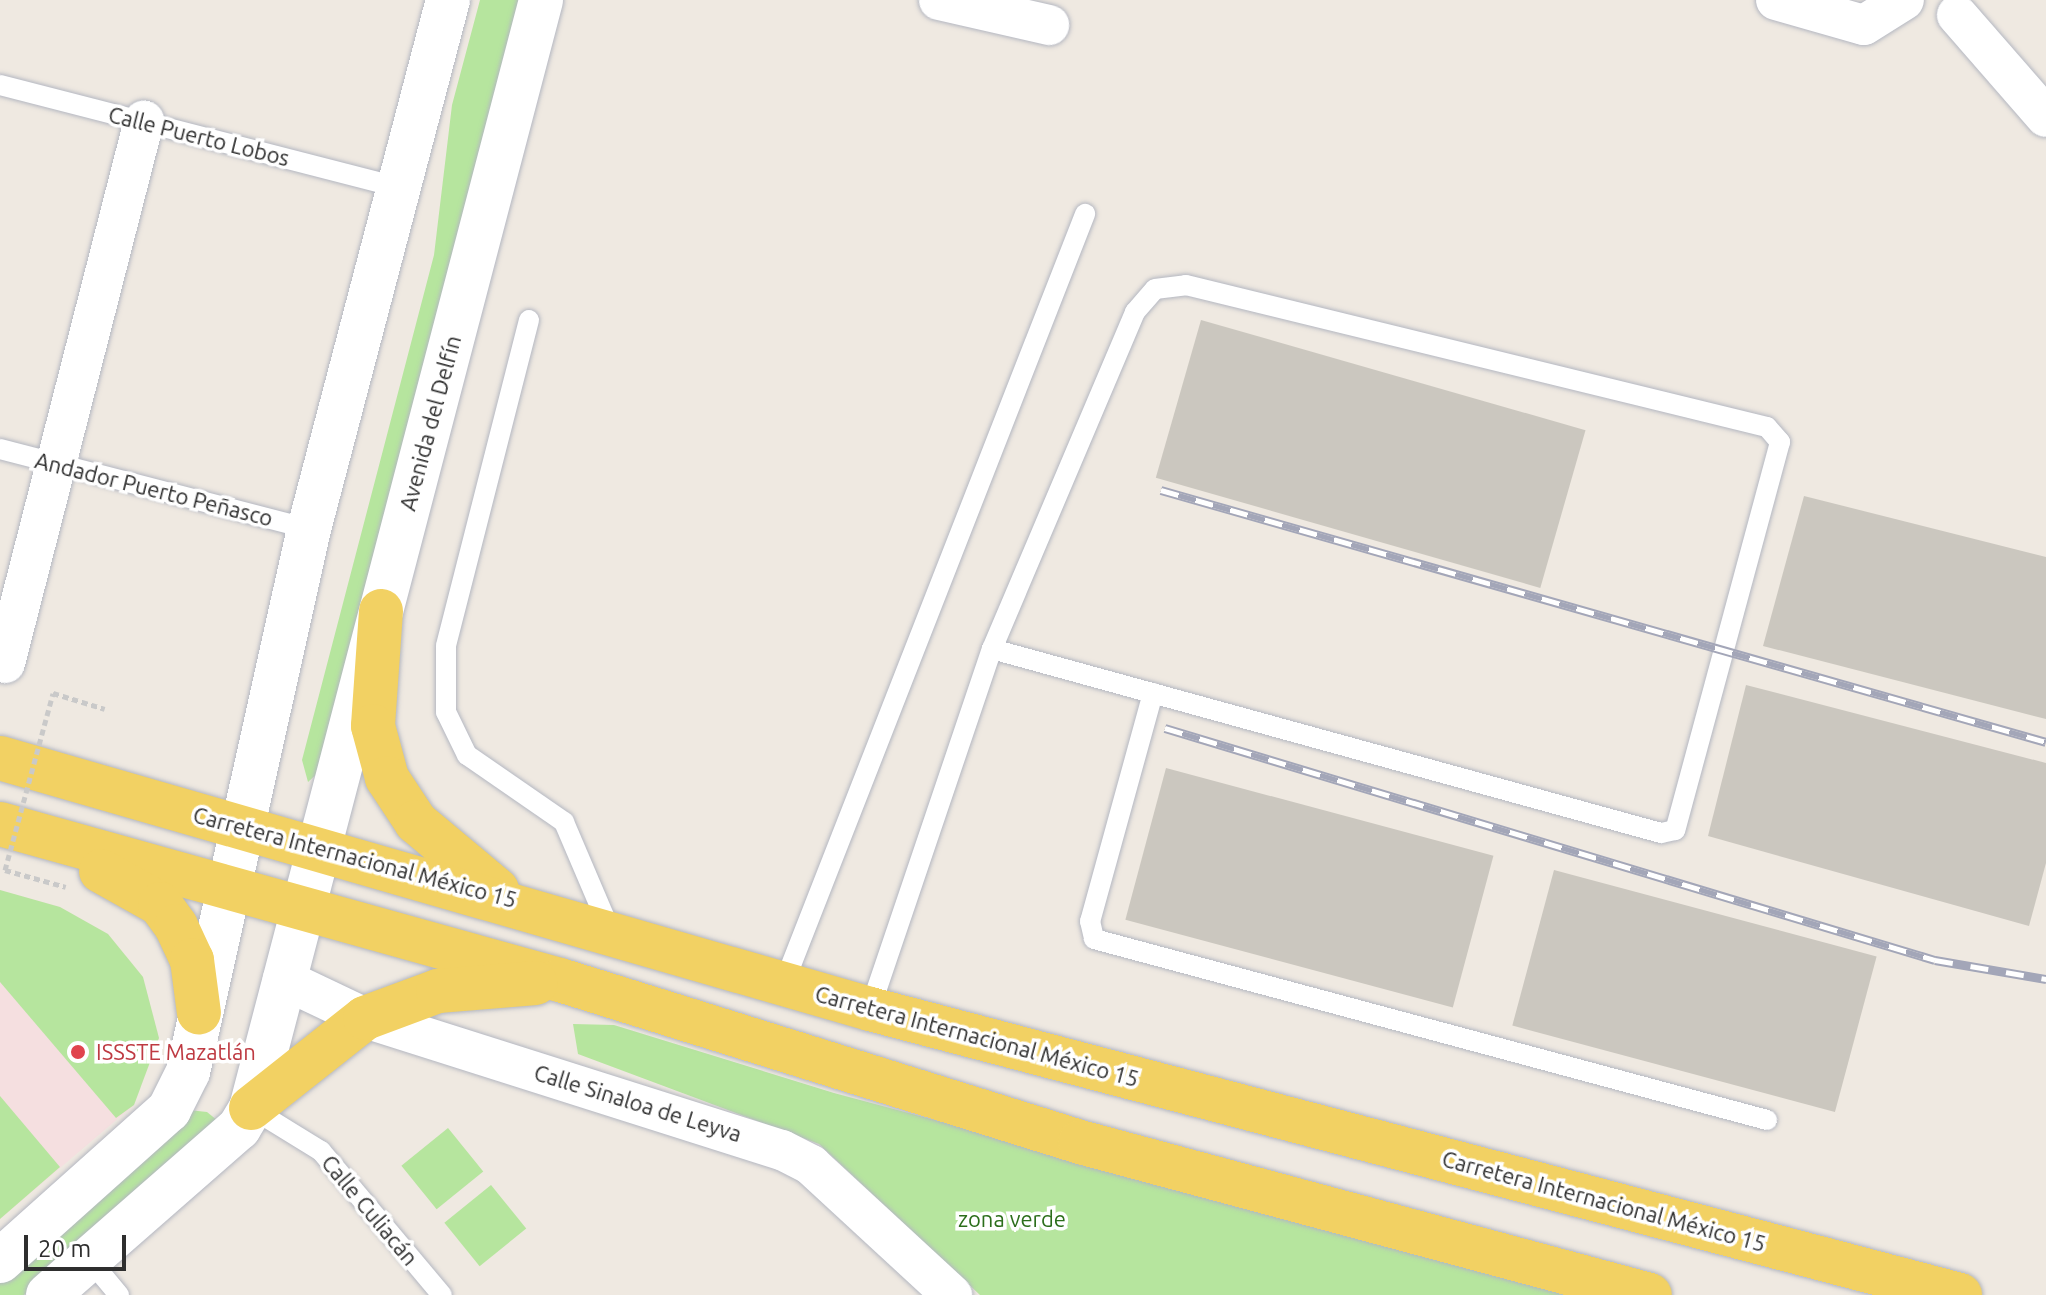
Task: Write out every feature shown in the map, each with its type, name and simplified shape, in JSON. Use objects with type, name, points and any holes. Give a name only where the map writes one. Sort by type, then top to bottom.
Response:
[{"type":"main road","points":[[381,611],[373,726],[387,778],[416,822],[508,899]]},
{"type":"main road","name":"Carretera Internacional México 15","points":[[0,758],[508,899],[870,1009],[1960,1295]]},
{"type":"main road","points":[[0,824],[560,980],[1080,1142],[1650,1295]]},
{"type":"main road","points":[[41,835],[160,904],[192,960],[199,1013]]},
{"type":"main road","points":[[251,1108],[365,1018],[438,991],[560,980]]},
{"type":"street","points":[[0,1261],[169,1110],[188,1072],[226,888],[309,529],[448,0]]},
{"type":"street","name":"Avenida del Delfín","points":[[316,846],[381,611],[541,0]]},
{"type":"street","points":[[939,0],[1049,25]]},
{"type":"street","points":[[1776,0],[1818,15],[1864,25],[1904,0]]},
{"type":"street","points":[[1957,15],[2040,97]]},
{"type":"street","points":[[5,663],[144,121]]},
{"type":"street","points":[[48,1295],[239,1128],[251,1108],[316,846]]},
{"type":"street","name":"Calle Sinaloa de Leyva","points":[[283,979],[365,1018],[782,1150],[811,1165],[952,1295]]},
{"type":"lane","name":"Calle Puerto Lobos","points":[[0,85],[398,187]]},
{"type":"lane","points":[[784,983],[1085,214]]},
{"type":"lane","points":[[870,1009],[992,649],[1135,312],[1155,289],[1201,289],[1767,427],[1780,442],[1675,830],[1661,833],[992,649]]},
{"type":"lane","points":[[529,320],[446,646],[446,712],[467,755],[564,822],[610,930]]},
{"type":"lane","name":"Andador Puerto Peñasco","points":[[0,449],[309,529]]},
{"type":"lane","points":[[1153,693],[1090,921],[1094,939],[1767,1120]]},
{"type":"lane","name":"Calle Culiacán","points":[[251,1108],[321,1151],[442,1295]]},
{"type":"lane","points":[[89,1259],[119,1295]]},
{"type":"path","points":[[71,888],[5,870],[53,693],[105,709]]},
{"type":"shaded area","name":"ISSSTE Mazatlán","points":[[0,890],[60,907],[108,934],[143,977],[159,1038],[134,1105],[0,1219]]},
{"type":"green space","points":[[480,0],[529,0],[321,770],[308,782],[302,760],[434,255],[452,105]]},
{"type":"green space","points":[[0,890],[60,907],[108,934],[143,977],[159,1038],[134,1105],[116,1118],[0,982]]},
{"type":"green space","name":"zona verde","points":[[573,1024],[614,1025],[834,1093],[1587,1295],[980,1295],[819,1144],[578,1054]]},
{"type":"green space","points":[[0,1096],[60,1167],[0,1219]]},
{"type":"green space","points":[[179,1109],[207,1112],[223,1125],[24,1295],[0,1295],[0,1263]]},
{"type":"green space","points":[[448,1128],[483,1172],[437,1209],[401,1166]]},
{"type":"green space","points":[[491,1185],[526,1229],[480,1266],[444,1223]]},
{"type":"building","points":[[1201,320],[1586,430],[1540,588],[1156,478]]},
{"type":"building","points":[[1804,496],[2046,557],[2046,719],[1763,646]]},
{"type":"building","points":[[1746,685],[2046,763],[2046,863],[2029,926],[1708,836]]},
{"type":"building","points":[[1166,768],[1493,856],[1453,1007],[1125,920]]},
{"type":"building","points":[[1554,870],[1877,956],[1835,1112],[1512,1026]]},
{"type":"railway","points":[[1161,490],[2046,742]]},
{"type":"railway","points":[[1165,728],[1935,960],[2046,979]]},
{"type":"place","name":"ISSSTE Mazatlán","points":[[78,1052]]}]
